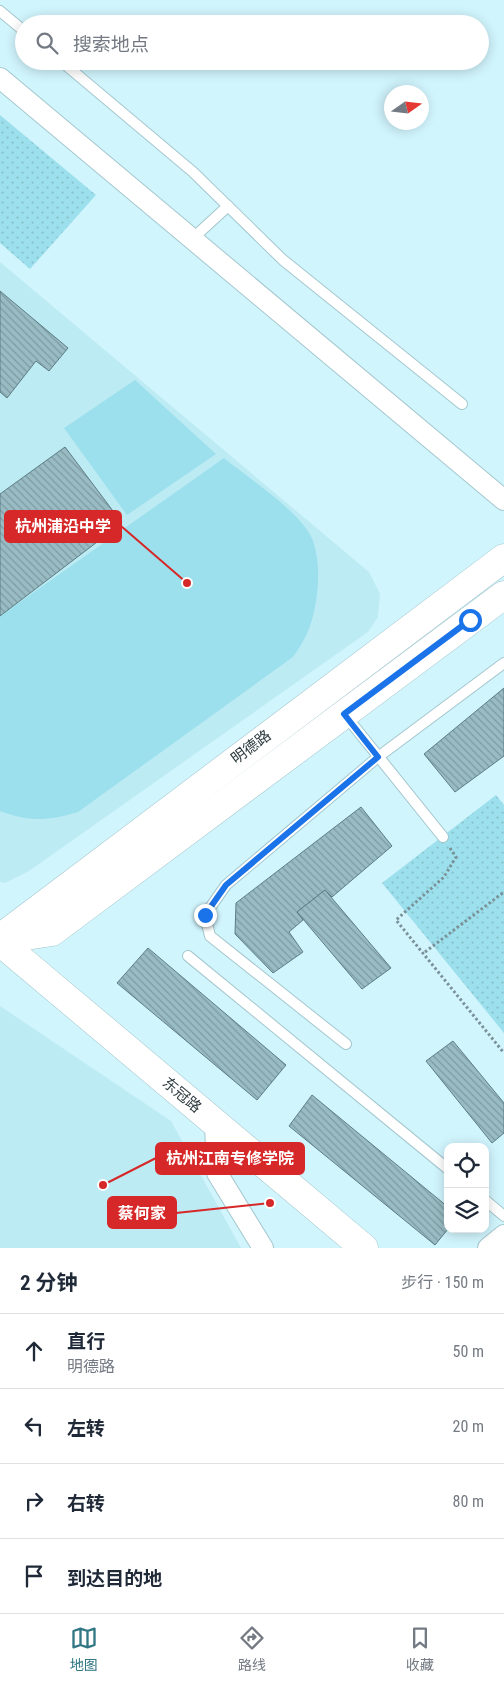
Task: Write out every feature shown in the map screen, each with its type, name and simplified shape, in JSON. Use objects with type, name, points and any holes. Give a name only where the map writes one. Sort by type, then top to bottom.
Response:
[{"type":"street","points":[[0,78],[191,240],[504,500]]},
{"type":"street","name":"明德路","points":[[0,940],[504,558]]},
{"type":"street","name":"明德路","points":[[0,940],[52,932],[504,594]]},
{"type":"street","name":"东冠路","points":[[0,940],[364,1248]]},
{"type":"street","points":[[215,1123],[217,1174],[263,1248]]},
{"type":"street","points":[[488,1248],[504,1235]]},
{"type":"lane","points":[[0,11],[15,24]]},
{"type":"lane","points":[[72,70],[193,172],[283,260],[462,404]]},
{"type":"lane","points":[[191,240],[228,206]]},
{"type":"lane","points":[[346,1044],[210,936],[205,915],[226,885],[378,757],[504,663]]},
{"type":"lane","points":[[344,714],[443,837]]},
{"type":"lane","points":[[188,956],[444,1166]]},
{"type":"lane","points":[[489,1203],[504,1216]]},
{"type":"path","points":[[443,837],[456,857],[444,877],[396,920],[425,953],[504,1053]]},
{"type":"path","points":[[425,953],[504,892]]},
{"type":"shaded area","points":[[0,115],[96,195],[30,269],[0,243]]},
{"type":"shaded area","points":[[0,262],[369,572],[380,594],[378,617],[368,632],[29,871],[5,883],[0,882]]},
{"type":"shaded area","points":[[135,380],[216,454],[127,515],[64,428]]},
{"type":"shaded area","points":[[224,458],[260,485],[299,519],[308,530],[313,541],[318,568],[317,594],[310,627],[298,650],[293,657],[78,812],[48,819],[30,819],[0,811],[0,616]]},
{"type":"shaded area","points":[[496,795],[504,805],[504,1033],[382,883]]},
{"type":"shaded area","points":[[0,1006],[171,1121],[241,1248],[0,1248]]},
{"type":"building","points":[[0,291],[68,348],[49,371],[36,361],[7,398],[0,392]]},
{"type":"building","points":[[65,447],[122,523],[0,616],[0,494]]},
{"type":"building","points":[[504,688],[504,756],[455,792],[424,754]]},
{"type":"building","points":[[361,807],[392,846],[332,897],[325,890],[297,912],[303,920],[289,932],[303,952],[273,973],[235,934],[236,903]]},
{"type":"building","points":[[325,890],[391,968],[362,989],[297,912]]},
{"type":"building","points":[[148,948],[286,1065],[257,1100],[117,983]]},
{"type":"building","points":[[453,1041],[504,1103],[504,1133],[492,1143],[426,1061]]},
{"type":"building","points":[[312,1095],[444,1204],[445,1233],[435,1245],[289,1126]]},
{"type":"place","name":"杭州浦沿中学","points":[[187,583]]},
{"type":"place","name":"杭州江南专修学院","points":[[103,1185]]},
{"type":"place","name":"蔡何家","points":[[270,1203]]},
{"type":"route","points":[[205,915],[226,885],[378,757],[344,714],[470,620]]}]
